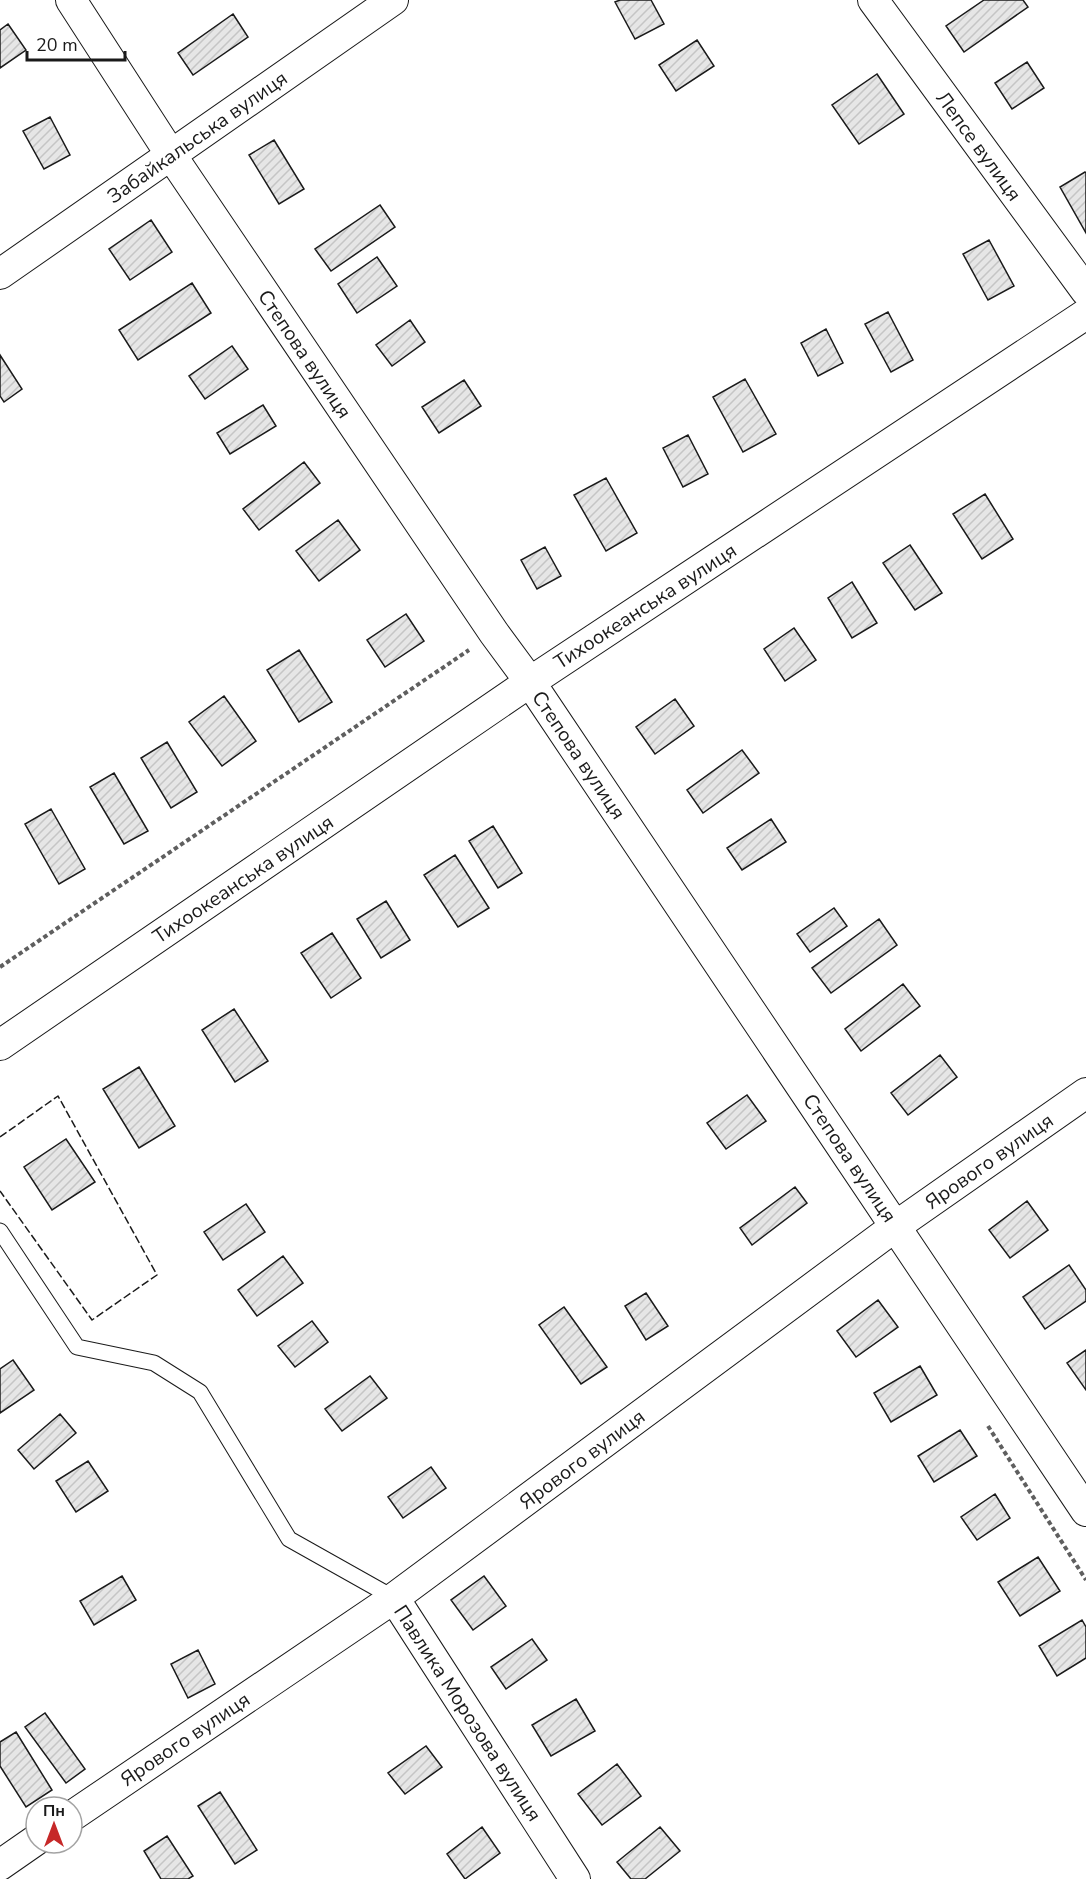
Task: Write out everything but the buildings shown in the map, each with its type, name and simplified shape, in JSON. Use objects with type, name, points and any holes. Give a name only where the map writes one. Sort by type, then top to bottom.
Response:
[{"type":"street","name":"Степова вулиця","points":[[71,0],[171,155],[494,633],[530,682],[1086,1511]]},
{"type":"street","name":"Забайкальська вулиця","points":[[0,274],[393,0]]},
{"type":"street","name":"Лепсе вулиця","points":[[873,0],[1086,291]]},
{"type":"street","name":"Тихоокеанська вулиця","points":[[0,1046],[530,682],[1086,314]]},
{"type":"street","name":"Ярового вулиця","points":[[84,1808],[393,1598],[896,1226],[1086,1093]]},
{"type":"street","name":"Павлика Морозова вулиця","points":[[393,1598],[575,1879]]},
{"type":"street","points":[[0,1864],[24,1848]]},
{"type":"lane","name":"Павлика Морозова вулиця","points":[[0,1231],[77,1347],[154,1362],[200,1392],[289,1539],[393,1598]]},
{"type":"path","points":[[0,967],[494,633]]},
{"type":"fence","points":[[0,1137],[58,1096],[157,1275],[92,1320],[0,1191]]}]
